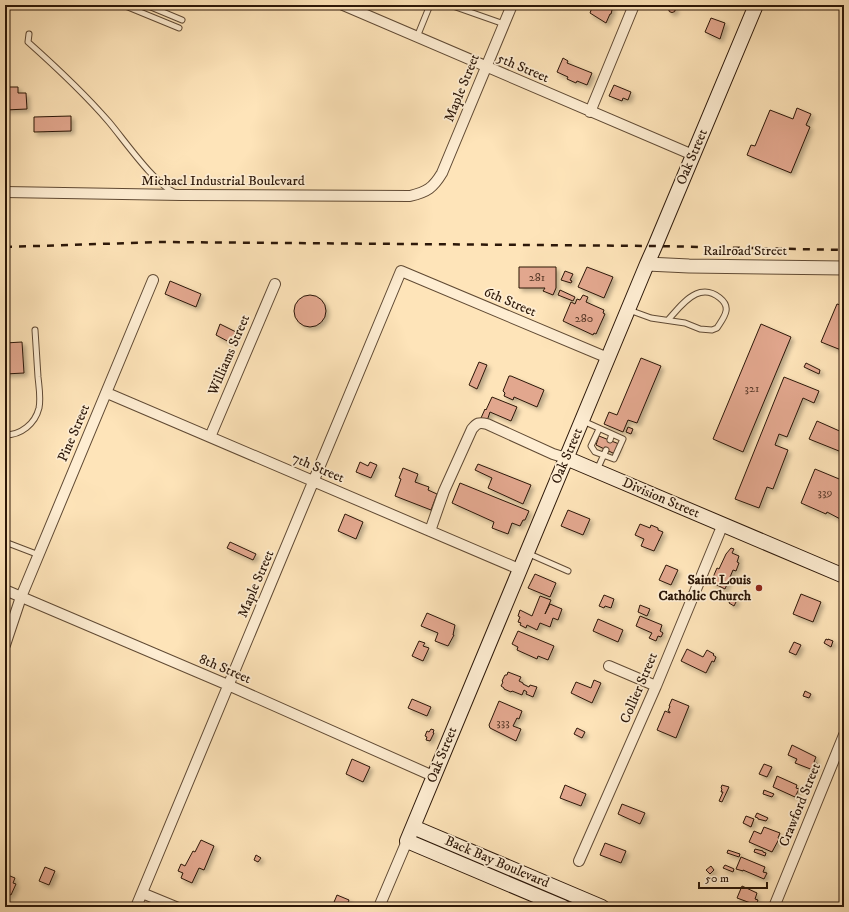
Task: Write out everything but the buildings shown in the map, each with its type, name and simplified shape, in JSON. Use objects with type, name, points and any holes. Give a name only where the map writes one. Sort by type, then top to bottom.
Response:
[{"type":"main road","name":"Oak Street","points":[[407,841],[646,264],[656,246],[756,5]]},
{"type":"main road","name":"Division Street","points":[[566,458],[844,576]]},
{"type":"main road","name":"Back Bay Boulevard","points":[[413,827],[602,907]]},
{"type":"main road","name":"Back Bay Boulevard","points":[[407,841],[563,907]]},
{"type":"street","name":"5th Street","points":[[343,5],[693,155]]},
{"type":"street","name":"Maple Street","points":[[437,181],[446,164],[512,5]]},
{"type":"street","points":[[590,112],[634,5]]},
{"type":"street","name":"Michael Industrial Boulevard","points":[[5,192],[181,195],[410,196],[427,191],[437,181]]},
{"type":"street","name":"Railroad Street","points":[[646,264],[844,268]]},
{"type":"street","name":"Maple Street","points":[[136,907],[401,271]]},
{"type":"street","name":"6th Street","points":[[401,271],[608,358]]},
{"type":"street","name":"Pine Street","points":[[5,645],[39,555],[153,280]]},
{"type":"street","name":"Williams Street","points":[[210,437],[274,284]]},
{"type":"street","name":"7th Street","points":[[107,393],[519,569]]},
{"type":"street","name":"Division Street","points":[[430,531],[444,491],[472,429],[477,423],[481,422],[487,424],[552,454],[566,458]]},
{"type":"street","name":"Collier Street","points":[[579,861],[656,686],[723,524]]},
{"type":"street","name":"8th Street","points":[[5,590],[228,685],[433,776]]},
{"type":"street","points":[[609,666],[656,686]]},
{"type":"street","name":"Crawford Street","points":[[774,907],[844,735]]},
{"type":"street","name":"Oak Street","points":[[379,907],[407,841]]},
{"type":"street","points":[[142,893],[176,907]]},
{"type":"lane","points":[[124,5],[179,28]]},
{"type":"lane","points":[[146,5],[182,20]]},
{"type":"lane","points":[[417,36],[430,5]]},
{"type":"lane","points":[[450,5],[504,24]]},
{"type":"lane","points":[[29,34],[28,42],[73,83],[158,181],[172,192],[181,195]]},
{"type":"lane","points":[[628,309],[651,318],[685,323],[700,329],[712,330],[717,328],[724,316],[727,310],[726,305],[716,294],[705,292],[695,295],[683,304],[668,320]]},
{"type":"lane","points":[[5,435],[13,435],[24,430],[32,421],[38,409],[39,396],[35,330]]},
{"type":"lane","points":[[582,420],[623,439],[614,459],[605,452],[596,452],[592,446],[599,429]]},
{"type":"lane","points":[[610,440],[612,434]]},
{"type":"lane","points":[[597,471],[605,452]]},
{"type":"lane","points":[[5,542],[39,555]]},
{"type":"lane","points":[[526,553],[568,571]]},
{"type":"railway","points":[[5,247],[161,242],[655,246],[844,250]]},
{"type":"place","name":"Saint Louis Catholic Church","points":[[759,588]]}]
